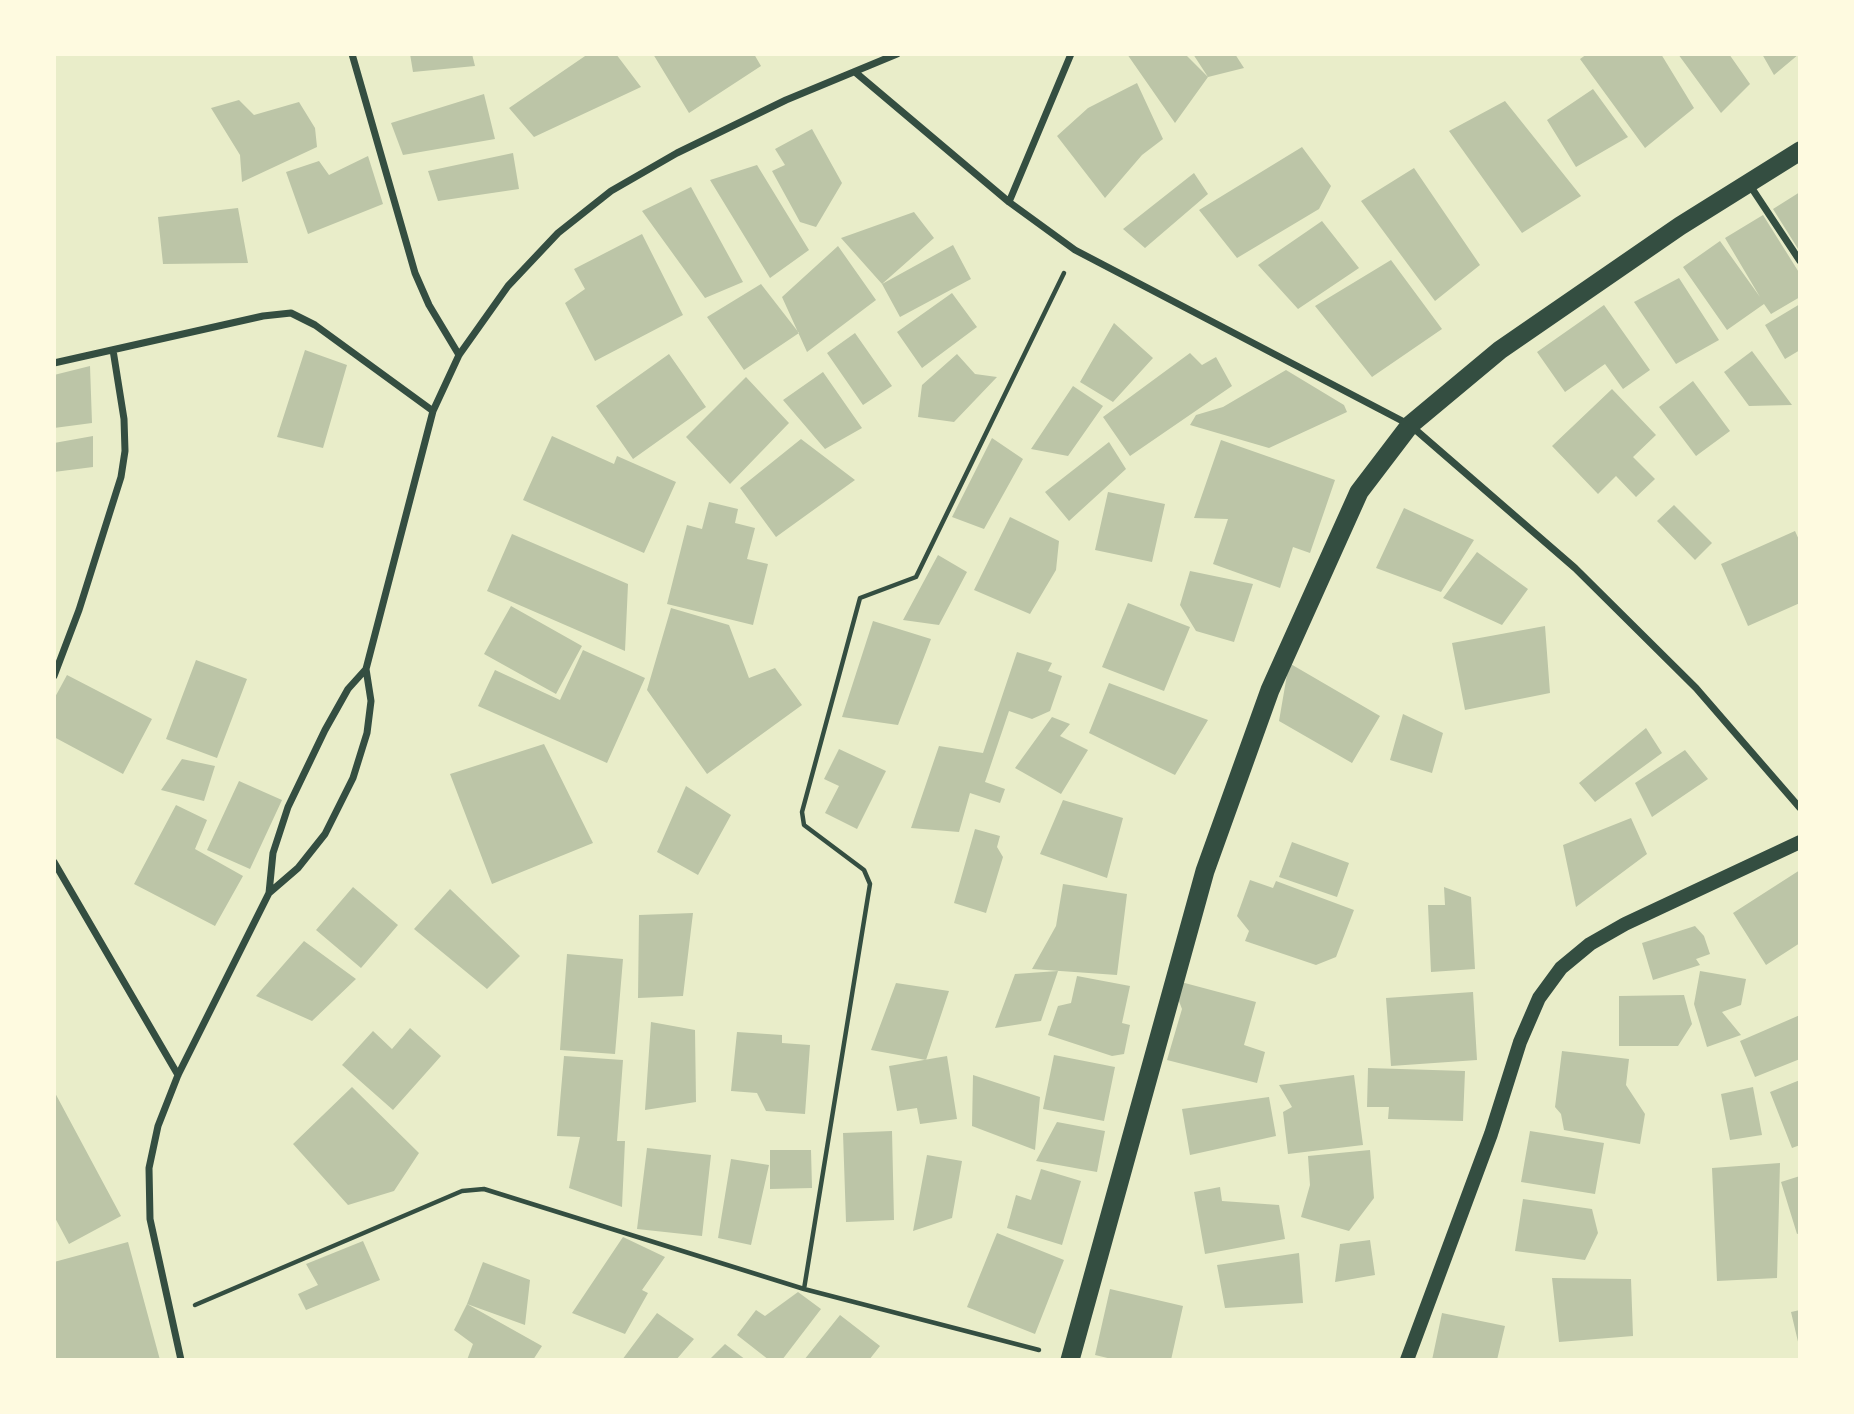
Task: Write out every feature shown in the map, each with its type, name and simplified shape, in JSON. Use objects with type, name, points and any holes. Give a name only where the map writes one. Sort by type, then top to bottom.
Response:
[{"type":"highway","points":[[1070,1359],[1205,871],[1261,716],[1359,492],[1410,425],[1500,350],[1680,226],[1800,151]]},
{"type":"main road","points":[[1407,1360],[1491,1134],[1520,1042],[1539,998],[1561,968],[1590,944],[1625,924],[1800,842]]},
{"type":"street","points":[[352,54],[415,273],[429,304],[459,355]]},
{"type":"street","points":[[269,894],[298,868],[325,834],[353,778],[367,733],[371,701],[366,669],[433,411],[459,355],[508,286],[558,233],[611,191],[713,135],[786,100],[897,54]]},
{"type":"street","points":[[1009,202],[1071,54]]},
{"type":"street","points":[[855,72],[1009,202],[1075,250],[1410,425],[1584,577],[1696,688],[1800,808]]},
{"type":"street","points":[[1748,183],[1800,261]]},
{"type":"street","points":[[54,363],[263,316],[291,313],[316,325],[433,411]]},
{"type":"street","points":[[54,676],[79,610],[121,477],[125,452],[124,419],[113,350]]},
{"type":"street","points":[[181,1360],[150,1219],[149,1168],[158,1126],[178,1075],[269,894],[273,853],[288,807],[348,689],[366,669]]},
{"type":"street","points":[[54,862],[178,1075]]},
{"type":"path","points":[[804,1289],[870,884],[864,870],[804,825],[802,812],[860,598],[916,577],[1075,250]]},
{"type":"path","points":[[170,1315],[472,1189],[484,1189],[804,1289],[1070,1359]]},
{"type":"building","points":[[410,54],[472,54],[475,66],[413,72]]},
{"type":"building","points":[[588,54],[616,54],[641,87],[534,137],[509,108]]},
{"type":"building","points":[[653,54],[754,54],[761,66],[689,113]]},
{"type":"building","points":[[1127,54],[1185,54],[1208,77],[1175,123]]},
{"type":"building","points":[[1193,54],[1235,54],[1244,68],[1208,77]]},
{"type":"building","points":[[1587,54],[1661,54],[1694,108],[1645,148],[1580,59]]},
{"type":"building","points":[[1678,54],[1729,54],[1750,84],[1721,113]]},
{"type":"building","points":[[1762,54],[1799,54],[1774,75]]},
{"type":"building","points":[[1137,83],[1163,139],[1142,155],[1105,198],[1057,136],[1088,108]]},
{"type":"building","points":[[1593,89],[1628,137],[1576,167],[1547,120]]},
{"type":"building","points":[[484,94],[495,139],[403,155],[391,123]]},
{"type":"building","points":[[239,100],[254,115],[299,102],[315,128],[317,147],[242,182],[240,155],[211,108]]},
{"type":"building","points":[[1505,101],[1581,196],[1522,233],[1449,131]]},
{"type":"building","points":[[812,129],[842,183],[816,227],[800,222],[772,171],[785,165],[775,149]]},
{"type":"building","points":[[1302,147],[1331,186],[1319,209],[1237,258],[1199,210]]},
{"type":"building","points":[[513,153],[519,189],[438,201],[428,171]]},
{"type":"building","points":[[368,156],[383,204],[308,234],[286,172],[319,161],[329,175]]},
{"type":"building","points":[[757,165],[809,250],[770,278],[710,180]]},
{"type":"building","points":[[1414,168],[1480,265],[1435,301],[1361,201]]},
{"type":"building","points":[[1194,173],[1208,194],[1145,248],[1123,229]]},
{"type":"building","points":[[691,187],[743,282],[705,298],[642,211]]},
{"type":"building","points":[[1800,192],[1800,252],[1773,209]]},
{"type":"building","points":[[238,208],[248,263],[163,264],[158,217]]},
{"type":"building","points":[[914,212],[934,238],[882,284],[841,238]]},
{"type":"building","points":[[1763,215],[1800,274],[1800,297],[1771,314],[1764,304],[1727,330],[1683,267],[1720,241],[1760,297],[1725,238]]},
{"type":"building","points":[[1322,221],[1359,268],[1298,309],[1258,265]]},
{"type":"building","points":[[642,234],[683,315],[595,361],[565,303],[585,289],[574,269]]},
{"type":"building","points":[[953,245],[971,279],[900,317],[882,284]]},
{"type":"building","points":[[838,246],[876,300],[807,352],[782,297]]},
{"type":"building","points":[[1391,260],[1442,329],[1372,377],[1315,306]]},
{"type":"building","points":[[1679,278],[1719,340],[1676,364],[1634,302]]},
{"type":"building","points":[[761,284],[799,333],[744,370],[707,317]]},
{"type":"building","points":[[952,293],[977,327],[922,368],[897,332]]},
{"type":"building","points":[[1800,304],[1800,350],[1785,359],[1765,325]]},
{"type":"building","points":[[1604,305],[1650,370],[1623,389],[1605,364],[1565,392],[1537,352]]},
{"type":"building","points":[[1114,323],[1153,358],[1113,402],[1080,382]]},
{"type":"building","points":[[855,333],[892,386],[863,405],[827,353]]},
{"type":"building","points":[[305,350],[347,365],[323,448],[277,437]]},
{"type":"building","points":[[1752,351],[1792,405],[1749,406],[1724,372]]},
{"type":"building","points":[[1190,353],[1202,365],[1216,357],[1232,386],[1130,456],[1103,417]]},
{"type":"building","points":[[669,354],[706,407],[633,459],[596,406]]},
{"type":"building","points":[[957,354],[975,374],[997,377],[954,422],[918,417],[922,385]]},
{"type":"building","points":[[90,366],[92,423],[54,428],[54,375]]},
{"type":"building","points":[[1286,370],[1344,405],[1347,412],[1269,448],[1190,425],[1196,415],[1223,407]]},
{"type":"building","points":[[823,372],[862,428],[825,449],[783,400]]},
{"type":"building","points":[[746,377],[789,423],[730,484],[686,437]]},
{"type":"building","points":[[1693,381],[1730,431],[1696,456],[1659,407]]},
{"type":"building","points":[[1073,386],[1103,406],[1068,456],[1031,449]]},
{"type":"building","points":[[1612,389],[1656,435],[1633,457],[1655,479],[1636,497],[1616,476],[1598,494],[1552,446]]},
{"type":"building","points":[[93,436],[93,467],[54,472],[54,443]]},
{"type":"building","points":[[552,436],[614,464],[617,456],[676,482],[644,553],[523,500]]},
{"type":"building","points":[[992,438],[1023,459],[984,529],[952,517]]},
{"type":"building","points":[[801,439],[855,480],[776,537],[740,488]]},
{"type":"building","points":[[1221,440],[1335,480],[1310,553],[1293,547],[1280,588],[1213,564],[1228,519],[1194,518]]},
{"type":"building","points":[[1109,442],[1126,469],[1069,521],[1045,492]]},
{"type":"building","points":[[1108,492],[1165,504],[1152,562],[1095,550]]},
{"type":"building","points":[[709,502],[738,509],[735,523],[755,528],[747,559],[768,564],[753,625],[667,604],[687,525],[702,529]]},
{"type":"building","points":[[1674,505],[1712,543],[1695,560],[1657,521]]},
{"type":"building","points":[[1404,508],[1474,540],[1441,592],[1376,568]]},
{"type":"building","points":[[1010,517],[1059,541],[1056,570],[1030,614],[974,590]]},
{"type":"building","points":[[1795,531],[1800,542],[1800,603],[1748,626],[1721,564]]},
{"type":"building","points":[[512,534],[628,584],[625,651],[487,591]]},
{"type":"building","points":[[1477,552],[1528,589],[1502,625],[1443,598]]},
{"type":"building","points":[[938,555],[967,572],[939,625],[903,620]]},
{"type":"building","points":[[1190,571],[1253,584],[1234,642],[1196,631],[1180,605]]},
{"type":"building","points":[[1128,603],[1190,627],[1164,691],[1102,667]]},
{"type":"building","points":[[511,606],[582,646],[556,694],[484,654]]},
{"type":"building","points":[[671,608],[729,625],[749,678],[775,668],[802,705],[707,774],[647,690]]},
{"type":"building","points":[[873,621],[931,639],[898,725],[842,717]]},
{"type":"building","points":[[1545,626],[1550,693],[1465,710],[1452,643]]},
{"type":"building","points":[[583,650],[645,678],[607,763],[478,706],[495,670],[560,700]]},
{"type":"building","points":[[1017,652],[1052,663],[1048,671],[1062,676],[1050,711],[1032,719],[1009,711],[985,782],[1005,789],[1000,803],[970,793],[959,832],[911,828],[939,746],[983,753]]},
{"type":"building","points":[[196,660],[247,679],[217,758],[166,739]]},
{"type":"building","points":[[1289,663],[1380,716],[1352,763],[1279,721]]},
{"type":"building","points":[[67,675],[152,719],[123,774],[54,737],[54,699]]},
{"type":"building","points":[[1109,683],[1208,720],[1175,775],[1089,733]]},
{"type":"building","points":[[1403,714],[1443,733],[1432,773],[1390,760]]},
{"type":"building","points":[[1052,717],[1070,724],[1060,736],[1088,750],[1061,794],[1015,768]]},
{"type":"building","points":[[1646,728],[1662,753],[1595,802],[1579,783]]},
{"type":"building","points":[[544,744],[593,843],[492,884],[450,774]]},
{"type":"building","points":[[839,749],[886,771],[857,829],[825,813],[839,786],[824,779]]},
{"type":"building","points":[[1685,750],[1708,779],[1652,817],[1635,783]]},
{"type":"building","points":[[182,759],[215,766],[204,801],[161,790]]},
{"type":"building","points":[[239,781],[282,800],[250,869],[207,850]]},
{"type":"building","points":[[686,786],[731,815],[698,875],[657,852]]},
{"type":"building","points":[[1063,800],[1123,818],[1107,878],[1040,854]]},
{"type":"building","points":[[176,805],[207,820],[195,849],[243,876],[215,926],[134,884]]},
{"type":"building","points":[[1631,818],[1647,854],[1576,907],[1563,845]]},
{"type":"building","points":[[975,829],[1000,836],[997,847],[1003,857],[986,913],[954,903]]},
{"type":"building","points":[[1292,842],[1349,863],[1337,897],[1279,877]]},
{"type":"building","points":[[1800,870],[1800,943],[1766,965],[1733,913]]},
{"type":"building","points":[[1250,880],[1273,888],[1276,881],[1354,910],[1336,957],[1316,965],[1245,941],[1249,931],[1237,916]]},
{"type":"building","points":[[1063,884],[1127,894],[1117,975],[1032,969],[1056,926]]},
{"type":"building","points":[[353,887],[398,925],[361,968],[316,930]]},
{"type":"building","points":[[1444,887],[1471,897],[1475,969],[1431,972],[1428,905],[1445,905]]},
{"type":"building","points":[[450,889],[520,956],[487,989],[414,929]]},
{"type":"building","points":[[693,913],[683,996],[638,998],[639,915]]},
{"type":"building","points":[[1695,926],[1704,936],[1710,954],[1696,959],[1700,965],[1653,980],[1642,943]]},
{"type":"building","points":[[304,941],[356,979],[312,1021],[256,996]]},
{"type":"building","points":[[567,954],[623,959],[615,1054],[560,1050]]},
{"type":"building","points":[[1058,971],[1041,1021],[995,1028],[1015,974]]},
{"type":"building","points":[[1700,971],[1746,979],[1741,1005],[1722,1012],[1741,1035],[1707,1047],[1694,1004]]},
{"type":"building","points":[[1077,976],[1130,986],[1122,1023],[1130,1025],[1124,1054],[1112,1056],[1048,1035],[1058,1006],[1071,1003]]},
{"type":"building","points":[[1181,982],[1256,1002],[1244,1045],[1265,1052],[1257,1083],[1167,1060],[1182,1009],[1177,996]]},
{"type":"building","points":[[896,983],[949,991],[926,1060],[871,1050]]},
{"type":"building","points":[[1473,992],[1477,1060],[1391,1066],[1386,998]]},
{"type":"building","points":[[1684,995],[1692,1024],[1678,1046],[1619,1046],[1619,996]]},
{"type":"building","points":[[1800,1015],[1800,1059],[1755,1077],[1740,1041]]},
{"type":"building","points":[[651,1022],[695,1030],[696,1102],[645,1110]]},
{"type":"building","points":[[410,1028],[441,1056],[393,1110],[342,1065],[373,1031],[392,1049]]},
{"type":"building","points":[[737,1032],[782,1035],[782,1043],[810,1045],[805,1114],[766,1111],[757,1093],[731,1091]]},
{"type":"building","points":[[1562,1051],[1629,1059],[1626,1085],[1645,1114],[1640,1144],[1564,1130],[1561,1114],[1555,1107]]},
{"type":"building","points":[[1054,1055],[1115,1067],[1104,1121],[1043,1109]]},
{"type":"building","points":[[564,1056],[623,1060],[617,1141],[625,1141],[622,1207],[569,1188],[580,1137],[557,1136]]},
{"type":"building","points":[[947,1056],[957,1119],[920,1124],[917,1108],[897,1111],[889,1066]]},
{"type":"building","points":[[1368,1068],[1465,1071],[1463,1121],[1388,1119],[1389,1107],[1367,1107]]},
{"type":"building","points":[[973,1075],[1040,1097],[1035,1150],[972,1126]]},
{"type":"building","points":[[1354,1075],[1363,1145],[1288,1154],[1283,1112],[1292,1107],[1279,1085]]},
{"type":"building","points":[[1800,1080],[1800,1145],[1792,1148],[1770,1092]]},
{"type":"building","points":[[352,1087],[419,1153],[394,1191],[348,1205],[293,1144]]},
{"type":"building","points":[[1753,1087],[1762,1135],[1730,1140],[1721,1094]]},
{"type":"building","points":[[54,1091],[121,1216],[69,1244],[54,1216]]},
{"type":"building","points":[[1269,1097],[1276,1136],[1190,1155],[1182,1109]]},
{"type":"building","points":[[1057,1122],[1105,1131],[1097,1172],[1036,1161]]},
{"type":"building","points":[[892,1131],[894,1220],[846,1222],[843,1133]]},
{"type":"building","points":[[1530,1131],[1604,1143],[1595,1194],[1521,1182]]},
{"type":"building","points":[[647,1148],[711,1155],[702,1236],[637,1229]]},
{"type":"building","points":[[770,1150],[811,1150],[812,1188],[770,1189]]},
{"type":"building","points":[[1370,1150],[1374,1198],[1349,1231],[1301,1217],[1310,1185],[1308,1156]]},
{"type":"building","points":[[927,1155],[962,1161],[952,1218],[913,1231]]},
{"type":"building","points":[[731,1159],[769,1165],[751,1245],[718,1238]]},
{"type":"building","points":[[1780,1163],[1777,1278],[1717,1281],[1712,1168]]},
{"type":"building","points":[[1041,1169],[1081,1181],[1062,1245],[1007,1228],[1016,1195],[1031,1200]]},
{"type":"building","points":[[1800,1176],[1800,1233],[1797,1234],[1781,1182]]},
{"type":"building","points":[[1220,1187],[1222,1201],[1279,1205],[1285,1239],[1205,1254],[1194,1192]]},
{"type":"building","points":[[1523,1199],[1592,1209],[1598,1233],[1585,1260],[1515,1251]]},
{"type":"building","points":[[997,1233],[1064,1260],[1035,1334],[967,1307]]},
{"type":"building","points":[[623,1237],[665,1257],[642,1290],[648,1293],[625,1334],[572,1313]]},
{"type":"building","points":[[1370,1240],[1375,1275],[1335,1282],[1340,1244]]},
{"type":"building","points":[[363,1241],[380,1280],[306,1310],[298,1294],[318,1285],[306,1264]]},
{"type":"building","points":[[128,1242],[160,1360],[54,1360],[54,1262]]},
{"type":"building","points":[[1299,1253],[1303,1303],[1225,1308],[1217,1265]]},
{"type":"building","points":[[483,1262],[530,1280],[525,1325],[467,1304]]},
{"type":"building","points":[[1552,1278],[1631,1279],[1633,1336],[1559,1342]]},
{"type":"building","points":[[1110,1289],[1183,1306],[1171,1360],[1116,1360],[1095,1355]]},
{"type":"building","points":[[798,1292],[821,1309],[782,1360],[769,1360],[737,1335],[756,1310],[765,1316]]},
{"type":"building","points":[[467,1304],[542,1346],[533,1360],[467,1360],[473,1344],[454,1330]]},
{"type":"building","points":[[1800,1310],[1800,1346],[1799,1346],[1791,1312]]},
{"type":"building","points":[[657,1313],[694,1339],[676,1360],[622,1360]]},
{"type":"building","points":[[1442,1313],[1505,1326],[1497,1360],[1432,1360]]},
{"type":"building","points":[[840,1315],[880,1346],[869,1360],[804,1360]]},
{"type":"building","points":[[725,1344],[746,1360],[709,1360]]}]
